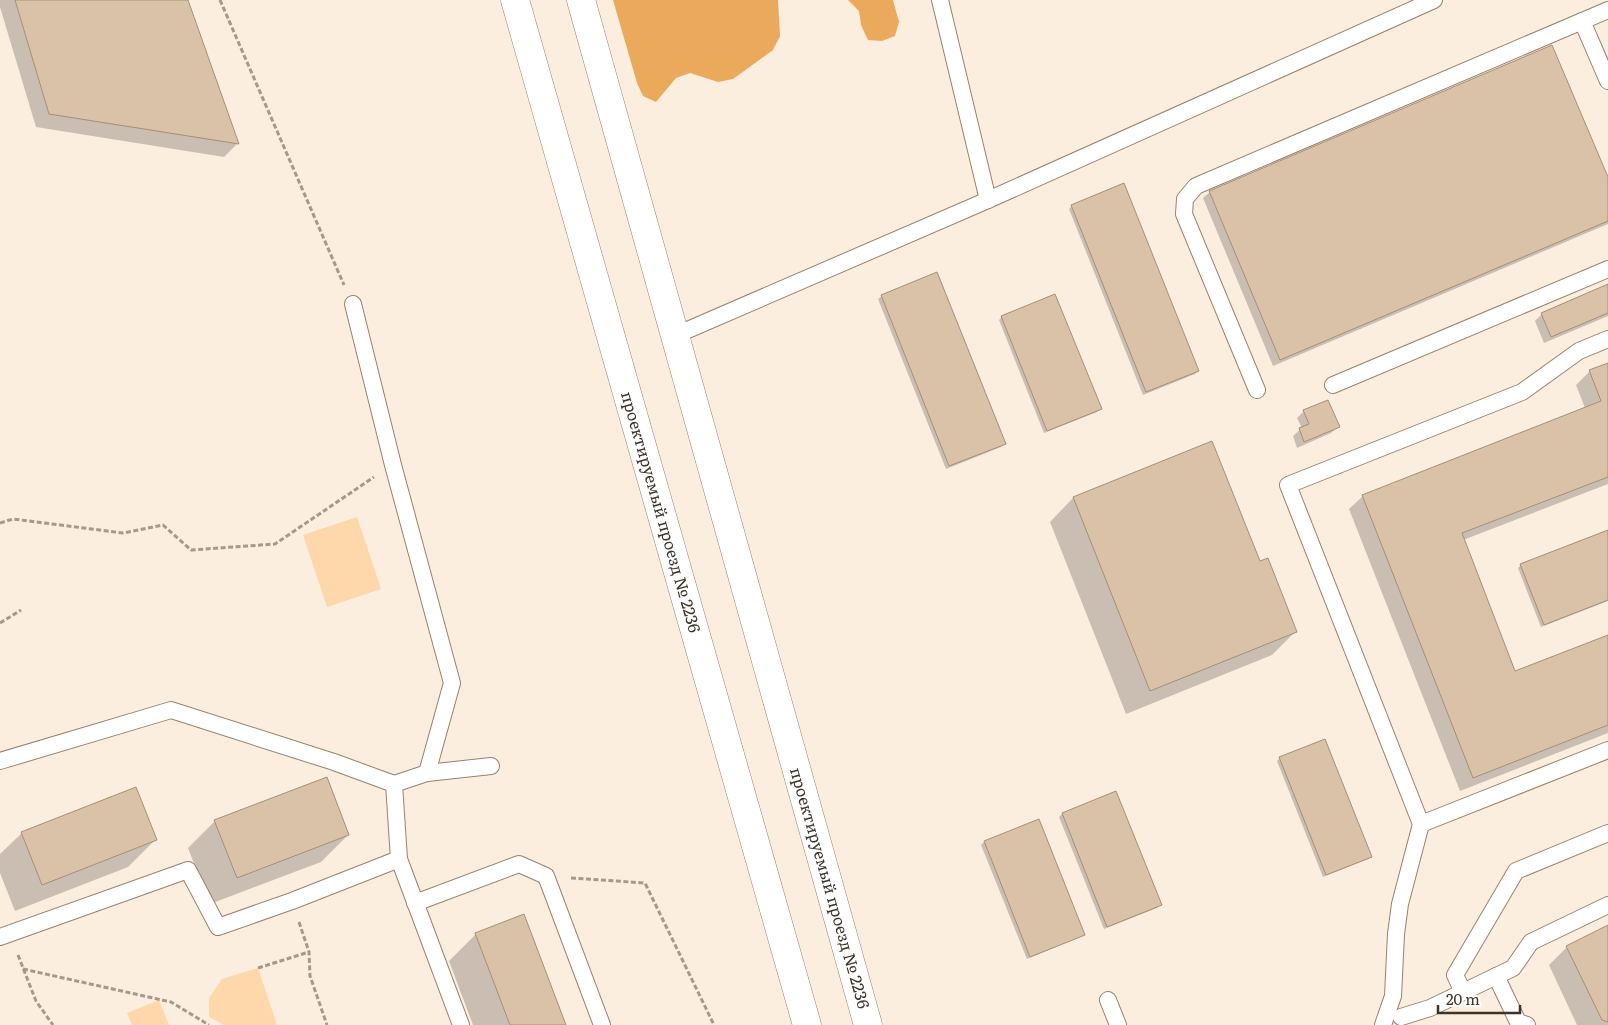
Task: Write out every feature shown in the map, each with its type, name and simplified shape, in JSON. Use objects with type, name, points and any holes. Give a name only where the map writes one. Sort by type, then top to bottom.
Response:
[{"type":"main road","name":"проектируемый проезд № 2236","points":[[515,0],[807,1025]]},
{"type":"main road","name":"проектируемый проезд № 2236","points":[[581,0],[868,1025]]},
{"type":"lane","points":[[940,0],[988,200]]},
{"type":"lane","points":[[676,335],[988,200],[1434,0]]},
{"type":"lane","points":[[1257,390],[1184,214],[1185,199],[1196,186],[1608,10]]},
{"type":"lane","points":[[1582,21],[1608,81]]},
{"type":"lane","points":[[1333,385],[1608,269]]},
{"type":"lane","points":[[352,304],[452,683],[427,773]]},
{"type":"lane","points":[[1382,1025],[1393,996],[1396,934],[1400,904],[1421,824],[1288,485],[1522,392],[1579,351],[1608,340]]},
{"type":"lane","points":[[0,761],[171,710],[334,762],[394,784],[427,773],[491,766]]},
{"type":"lane","points":[[1421,824],[1608,750]]},
{"type":"lane","points":[[394,784],[399,859],[461,1025]]},
{"type":"lane","points":[[1464,992],[1455,975],[1516,871],[1608,833]]},
{"type":"lane","points":[[5,935],[188,870],[218,927],[292,901],[399,859]]},
{"type":"lane","points":[[416,903],[519,864],[546,876],[602,1025]]},
{"type":"lane","points":[[1393,996],[1402,1021],[1513,968],[1531,942],[1608,905]]},
{"type":"lane","points":[[1496,976],[1518,1022],[1527,1025]]},
{"type":"lane","points":[[1108,1000],[1118,1025]]},
{"type":"path","points":[[220,0],[352,304]]},
{"type":"path","points":[[0,523],[13,520],[123,533],[163,526],[192,550],[275,544],[393,465]]},
{"type":"path","points":[[0,623],[21,610]]},
{"type":"path","points":[[546,876],[645,883],[714,1025]]},
{"type":"path","points":[[292,901],[309,952],[310,976],[327,1025]]},
{"type":"path","points":[[5,935],[36,1001],[53,1025]]},
{"type":"path","points":[[258,968],[309,952]]},
{"type":"path","points":[[23,970],[170,1002],[209,1025]]},
{"type":"shaded area","points":[[613,0],[778,0],[780,36],[773,50],[733,79],[718,82],[690,73],[676,78],[656,102],[643,96],[637,83]]},
{"type":"shaded area","points":[[848,0],[893,0],[899,22],[895,36],[882,41],[868,40],[861,25],[859,11]]},
{"type":"shaded area","points":[[357,517],[381,589],[327,607],[303,535]]},
{"type":"shaded area","points":[[258,968],[277,1025],[224,1025],[209,1017],[209,998],[222,979]]},
{"type":"shaded area","points":[[159,1000],[169,1025],[132,1025],[127,1013]]},
{"type":"building","points":[[15,0],[188,0],[239,144],[49,114]]},
{"type":"building","points":[[1552,45],[1608,177],[1608,221],[1280,360],[1209,191]]},
{"type":"building","points":[[1124,183],[1199,371],[1146,392],[1071,205]]},
{"type":"building","points":[[937,272],[1006,444],[949,466],[881,295]]},
{"type":"building","points":[[1608,284],[1608,313],[1551,337],[1541,313]]},
{"type":"building","points":[[1055,294],[1102,409],[1047,431],[1001,316]]},
{"type":"building","points":[[1608,363],[1608,477],[1462,533],[1515,671],[1608,635],[1608,725],[1473,778],[1362,495],[1601,401],[1589,370]]},
{"type":"building","points":[[1328,400],[1340,427],[1304,442],[1299,428],[1309,424],[1303,410]]},
{"type":"building","points":[[1212,441],[1260,561],[1268,558],[1297,632],[1150,691],[1073,497]]},
{"type":"building","points":[[1608,530],[1608,600],[1544,625],[1520,564]]},
{"type":"building","points":[[1325,739],[1372,857],[1326,875],[1279,757]]},
{"type":"building","points":[[327,777],[349,835],[237,878],[214,820]]},
{"type":"building","points":[[136,787],[157,840],[42,885],[21,832]]},
{"type":"building","points":[[1116,791],[1162,905],[1107,927],[1062,813]]},
{"type":"building","points":[[1039,819],[1085,935],[1030,957],[984,841]]},
{"type":"building","points":[[524,914],[566,1025],[510,1025],[475,933]]},
{"type":"building","points":[[1608,925],[1608,1022],[1602,1020],[1566,946]]}]
